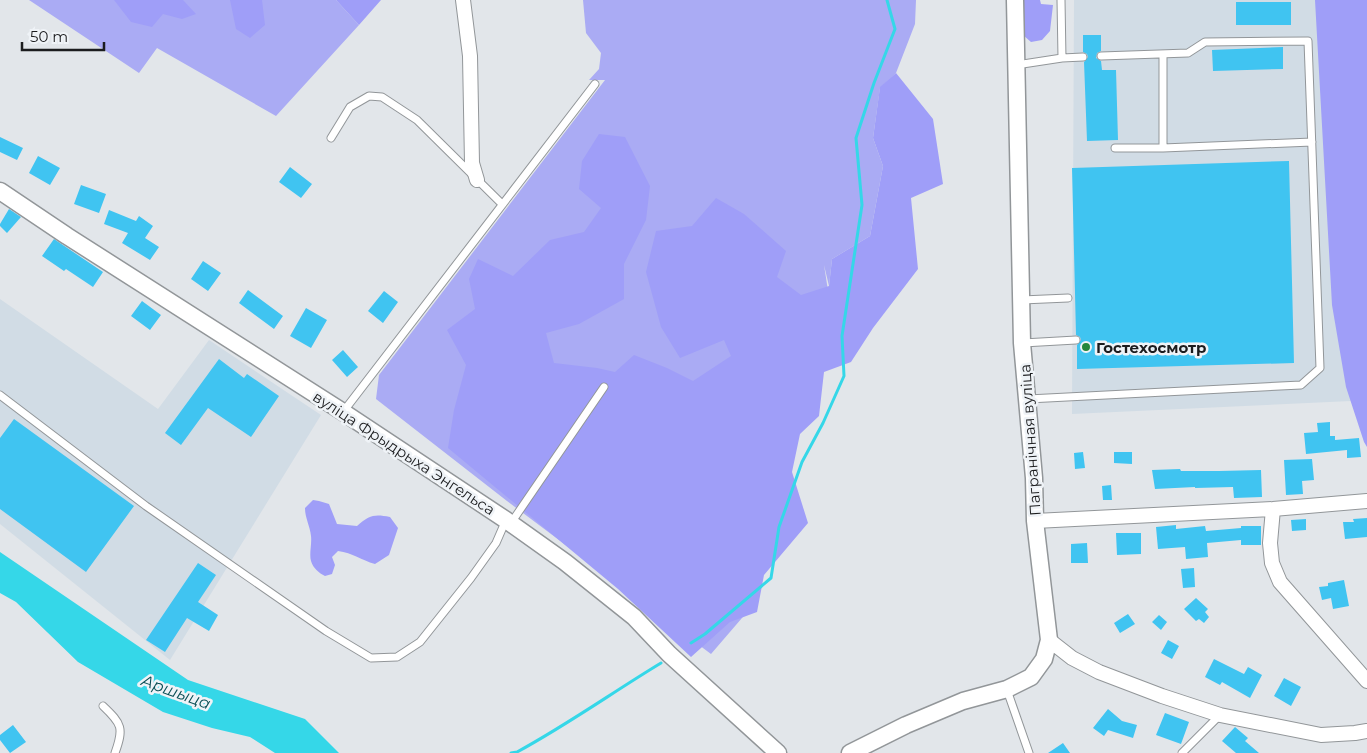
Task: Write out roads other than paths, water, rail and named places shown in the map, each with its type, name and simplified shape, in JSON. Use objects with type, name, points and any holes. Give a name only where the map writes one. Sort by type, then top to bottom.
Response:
[{"type":"street","points":[[463,0],[470,56],[472,163],[477,180]]},
{"type":"street","name":"Пагранічная вуліца","points":[[850,753],[906,725],[963,700],[1007,689],[1031,677],[1044,659],[1049,640],[1035,521],[1034,478],[1022,343],[1015,0]]},
{"type":"street","name":"вуліца Фрыдрыха Энгельса","points":[[0,191],[67,236],[343,412],[508,521],[566,562],[634,617],[669,654],[778,753]]},
{"type":"street","points":[[1035,521],[1273,509],[1367,501]]},
{"type":"street","points":[[1273,509],[1270,544],[1272,563],[1280,582],[1367,681]]},
{"type":"street","points":[[1049,640],[1072,658],[1099,672],[1162,696],[1220,715],[1321,735],[1367,731]]},
{"type":"lane","points":[[1061,0],[1062,58]]},
{"type":"lane","points":[[1027,399],[1301,385],[1320,368],[1308,41],[1205,42],[1188,53],[1101,56]]},
{"type":"lane","points":[[1163,54],[1163,148]]},
{"type":"lane","points":[[1016,65],[1084,56]]},
{"type":"lane","points":[[343,412],[595,84]]},
{"type":"lane","points":[[330,138],[350,107],[369,96],[382,98],[416,120],[502,204]]},
{"type":"lane","points":[[1115,148],[1312,142]]},
{"type":"lane","points":[[1022,300],[1068,298]]},
{"type":"lane","points":[[1022,343],[1076,340]]},
{"type":"lane","points":[[0,395],[146,506],[326,631],[371,658],[397,658],[420,642],[472,578],[496,543],[508,521],[604,387]]},
{"type":"lane","points":[[1007,689],[1029,753]]},
{"type":"lane","points":[[103,706],[118,720],[122,735],[115,753]]},
{"type":"lane","points":[[1182,753],[1220,715]]},
{"type":"water","name":"Аршыца","points":[[0,552],[188,680],[305,719],[339,753],[275,753],[250,737],[212,728],[163,712],[78,662],[16,602],[0,593]]},
{"type":"waterway","points":[[691,643],[705,634],[771,578],[779,527],[802,462],[823,423],[844,376],[842,336],[862,205],[856,138],[874,83],[895,29],[887,0]]},
{"type":"waterway","points":[[511,753],[517,752],[554,731],[661,663]]},
{"type":"place","name":"Гостехосмотр","points":[[1086,347]]}]
